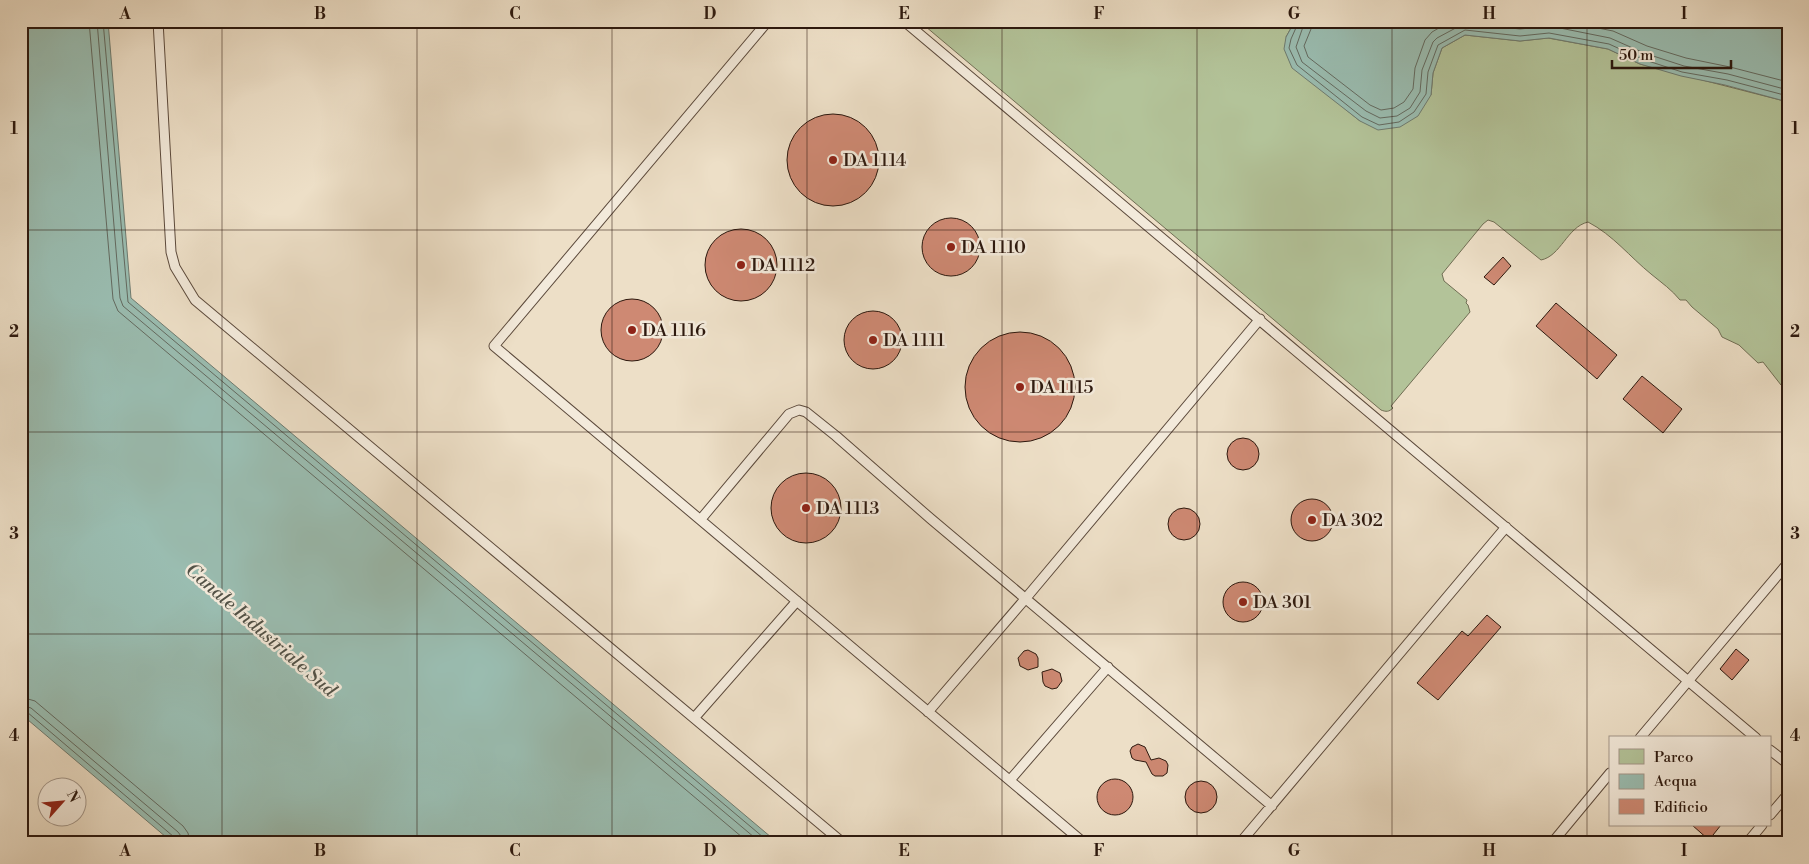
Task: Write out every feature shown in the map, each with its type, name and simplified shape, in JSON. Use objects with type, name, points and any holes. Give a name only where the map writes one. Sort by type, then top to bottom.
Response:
[{"type":"lane","points":[[158,21],[171,252],[179,275],[195,300],[695,717],[843,843]]},
{"type":"lane","points":[[768,21],[494,346],[1084,843]]},
{"type":"lane","points":[[904,21],[1754,736]]},
{"type":"lane","points":[[928,712],[1260,319]]},
{"type":"lane","points":[[701,519],[789,414],[799,410],[806,412],[1272,806]]},
{"type":"lane","points":[[1240,843],[1506,527]]},
{"type":"lane","points":[[1642,736],[1788,563]]},
{"type":"lane","points":[[695,717],[797,602]]},
{"type":"lane","points":[[1010,780],[1108,667]]},
{"type":"lane","points":[[1772,752],[1788,764]]},
{"type":"lane","points":[[1552,843],[1609,774]]},
{"type":"lane","points":[[1772,813],[1788,794]]},
{"type":"lane","points":[[1747,843],[1761,826]]},
{"type":"green space","points":[[919,21],[1295,21],[1286,37],[1344,108],[1360,121],[1431,95],[1433,73],[1442,48],[1465,35],[1520,41],[1548,38],[1608,49],[1640,64],[1788,102],[1788,390],[1781,385],[1763,362],[1758,363],[1739,345],[1722,337],[1718,329],[1686,300],[1680,300],[1597,227],[1588,222],[1581,225],[1575,229],[1554,253],[1541,260],[1494,222],[1488,220],[1442,274],[1444,281],[1467,300],[1466,303],[1470,312],[1391,406],[1393,408],[1387,411],[1381,410]]},
{"type":"water","name":"Canale Industriale Sud","points":[[21,21],[108,21],[131,298],[778,843],[173,843],[21,714]]},
{"type":"water","points":[[1295,21],[1788,21],[1788,102],[1640,64],[1608,49],[1549,38],[1520,41],[1465,35],[1442,48],[1433,73],[1431,95],[1418,116],[1400,127],[1378,130],[1360,121],[1292,68],[1284,49],[1286,37]]},
{"type":"building","name":"DA 1114","points":[[833,114],[851,117],[866,127],[876,142],[879,160],[876,178],[866,193],[851,203],[833,206],[815,203],[800,193],[790,178],[787,160],[790,142],[800,127],[815,117]]},
{"type":"building","name":"DA 1110","points":[[951,218],[962,220],[975,231],[980,247],[978,258],[967,271],[951,276],[940,274],[927,263],[922,247],[924,236],[935,223]]},
{"type":"building","name":"DA 1112","points":[[748,229],[767,239],[775,251],[777,265],[775,279],[767,291],[755,299],[734,301],[715,291],[707,279],[705,258],[715,239],[727,231]]},
{"type":"building","points":[[1503,257],[1511,266],[1494,285],[1484,277]]},
{"type":"building","name":"DA 1116","points":[[632,299],[644,301],[654,308],[661,318],[663,330],[661,342],[654,352],[644,359],[632,361],[620,359],[610,352],[603,342],[601,330],[603,318],[610,308],[620,301]]},
{"type":"building","points":[[1556,303],[1617,355],[1597,379],[1536,326]]},
{"type":"building","name":"DA 1111","points":[[867,311],[879,311],[894,319],[902,334],[902,346],[894,361],[879,369],[867,369],[852,361],[844,346],[844,334],[852,319]]},
{"type":"building","name":"DA 1115","points":[[1020,332],[1041,336],[1059,348],[1071,366],[1075,387],[1071,408],[1059,426],[1041,438],[1020,442],[999,438],[981,426],[969,408],[965,387],[969,366],[981,348],[999,336]]},
{"type":"building","points":[[1642,376],[1682,409],[1663,433],[1623,399]]},
{"type":"building","points":[[1243,438],[1249,439],[1254,443],[1258,448],[1258,460],[1254,465],[1249,469],[1243,470],[1237,469],[1232,465],[1228,460],[1227,454],[1228,448],[1232,443],[1237,439]]},
{"type":"building","name":"DA 1113","points":[[813,473],[826,479],[835,488],[839,494],[841,508],[839,522],[831,533],[820,541],[799,543],[792,541],[781,533],[773,522],[771,501],[773,494],[781,483],[792,475]]},
{"type":"building","name":"DA 302","points":[[1312,499],[1327,505],[1333,520],[1327,535],[1312,541],[1297,535],[1291,520],[1297,505]]},
{"type":"building","points":[[1184,508],[1190,509],[1195,513],[1199,518],[1199,530],[1195,535],[1190,539],[1184,540],[1178,539],[1173,535],[1169,530],[1168,524],[1169,518],[1173,513],[1178,509]]},
{"type":"building","name":"DA 301","points":[[1243,582],[1257,588],[1263,602],[1257,616],[1243,622],[1229,616],[1223,602],[1229,588]]},
{"type":"building","points":[[1487,615],[1501,627],[1438,700],[1417,683],[1462,631],[1468,636]]},
{"type":"building","points":[[1736,649],[1749,660],[1732,680],[1720,669]]},
{"type":"building","points":[[1028,650],[1036,654],[1038,667],[1028,670],[1020,666],[1018,658],[1024,651]]},
{"type":"building","points":[[1052,669],[1060,673],[1062,681],[1057,688],[1052,689],[1045,686],[1042,672]]},
{"type":"building","points":[[1138,744],[1145,747],[1151,760],[1159,758],[1166,761],[1168,765],[1167,773],[1163,776],[1155,776],[1146,762],[1132,758],[1130,751],[1132,747]]},
{"type":"building","points":[[1115,779],[1127,785],[1133,797],[1127,809],[1115,815],[1103,809],[1097,797],[1103,785]]},
{"type":"building","points":[[1201,781],[1207,782],[1212,786],[1216,791],[1216,803],[1212,808],[1207,812],[1201,813],[1195,812],[1190,808],[1186,803],[1185,797],[1186,791],[1190,786],[1195,782]]},
{"type":"building","points":[[1693,826],[1720,826],[1709,840]]},
{"type":"place","name":"DA 1114","points":[[833,160]]},
{"type":"place","name":"DA 1110","points":[[951,247]]},
{"type":"place","name":"DA 1112","points":[[741,265]]},
{"type":"place","name":"DA 1116","points":[[632,330]]},
{"type":"place","name":"DA 1111","points":[[873,340]]},
{"type":"place","name":"DA 1115","points":[[1020,387]]},
{"type":"place","name":"DA 1113","points":[[806,508]]},
{"type":"place","name":"DA 302","points":[[1312,520]]},
{"type":"place","name":"DA 301","points":[[1243,602]]}]
